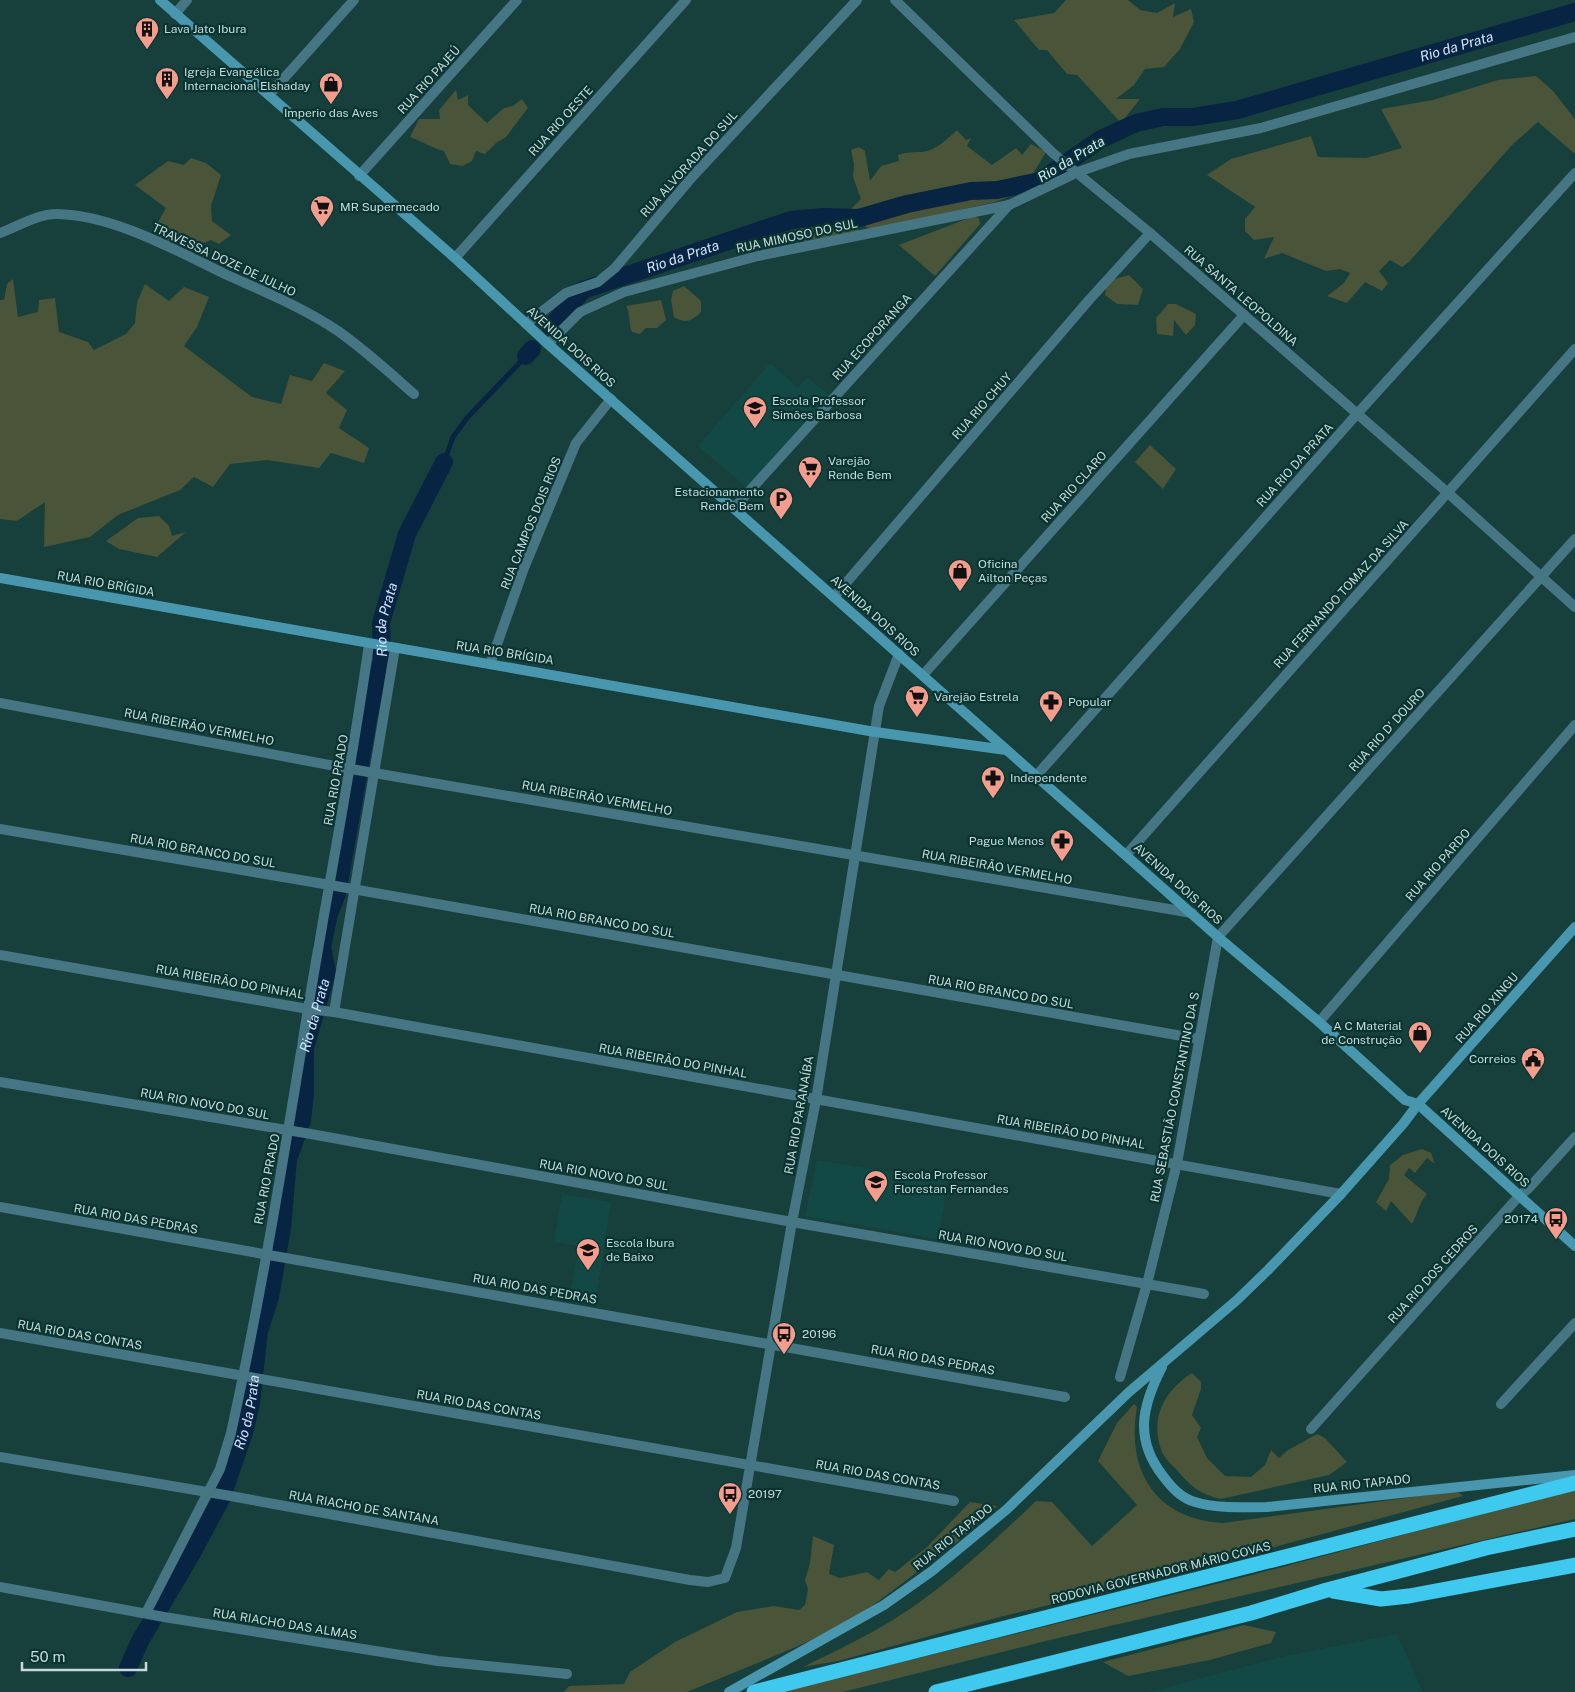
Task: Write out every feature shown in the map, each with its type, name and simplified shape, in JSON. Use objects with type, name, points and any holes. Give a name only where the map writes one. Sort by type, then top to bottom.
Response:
[{"type":"highway","name":"RODOVIA GOVERNADOR MÁRIO COVAS","points":[[754,1692],[1575,1483]]},
{"type":"highway","points":[[936,1692],[1251,1613],[1327,1590],[1486,1548],[1575,1529]]},
{"type":"highway","points":[[1327,1590],[1381,1599],[1409,1596],[1575,1564]]},
{"type":"main road","name":"AVENIDA DOIS RIOS","points":[[160,0],[358,176],[455,258],[548,344],[1218,937],[1319,1022],[1405,1100],[1418,1104],[1520,1194],[1575,1246]]},
{"type":"main road","name":"RUA RIO BRÍGIDA","points":[[0,578],[394,648],[529,669],[876,732],[1007,750]]},
{"type":"main road","name":"RUA RIO XINGU","points":[[1418,1104],[1575,928]]},
{"type":"main road","name":"RUA RIO TAPADO","points":[[729,1692],[884,1605],[932,1571],[1006,1510],[1129,1392],[1240,1298],[1341,1194],[1403,1124],[1418,1104]]},
{"type":"main road","name":"RUA RIO TAPADO","points":[[1164,1363],[1150,1390],[1145,1412],[1144,1436],[1147,1452],[1173,1489],[1186,1499],[1196,1503],[1217,1507],[1267,1507],[1575,1475]]},
{"type":"street","points":[[175,14],[188,0]]},
{"type":"street","points":[[269,95],[354,0]]},
{"type":"street","name":"RUA RIO PAJEÚ","points":[[358,176],[517,0]]},
{"type":"street","name":"RUA RIO OESTE","points":[[455,258],[686,0]]},
{"type":"street","name":"RUA ALVORADA DO SUL","points":[[526,324],[566,293],[598,282],[615,268],[693,176],[857,0]]},
{"type":"street","name":"RUA SANTA LEOPOLDINA","points":[[895,0],[1056,155],[1150,233],[1448,492],[1575,607]]},
{"type":"street","points":[[1009,205],[1075,170],[1146,149],[1228,136],[1575,37]]},
{"type":"street","name":"RUA RIO DA PRATA","points":[[1036,776],[1357,414],[1575,173]]},
{"type":"street","name":"RUA MIMOSO DO SUL","points":[[548,344],[580,312],[624,292],[758,256],[1009,205]]},
{"type":"street","name":"RUA ECOPORANGA","points":[[734,508],[1009,205]]},
{"type":"street","name":"TRAVESSA DOZE DE JULHO","points":[[0,233],[44,215],[55,214],[82,217],[138,234],[254,285],[322,321],[365,351],[414,394]]},
{"type":"street","name":"RUA RIO CHUY","points":[[834,597],[1089,300],[1150,233]]},
{"type":"street","name":"RUA RIO CLARO","points":[[922,675],[1244,315]]},
{"type":"street","name":"RUA FERNANDO TOMAZ DA SILVA","points":[[1126,855],[1575,349]]},
{"type":"street","name":"RUA CAMPOS DOIS RIOS","points":[[490,664],[524,568],[576,443],[611,399]]},
{"type":"street","name":"RUA RIO D' DOURO","points":[[1218,937],[1575,539]]},
{"type":"street","name":"RUA RIO PRADO","points":[[152,1614],[209,1493],[225,1454],[244,1377],[291,1132],[309,1009],[354,769],[371,644]]},
{"type":"street","points":[[332,1012],[394,648]]},
{"type":"street","name":"RUA RIO PARANAÍBA","points":[[722,1580],[728,1573],[736,1548],[751,1466],[792,1222],[816,1100],[883,692],[899,654]]},
{"type":"street","name":"RUA RIBEIRÃO VERMELHO","points":[[0,703],[354,769],[1192,913]]},
{"type":"street","name":"RUA RIO PARDO","points":[[1319,1022],[1575,725]]},
{"type":"street","name":"RUA RIO BRANCO DO SUL","points":[[0,829],[1199,1039]]},
{"type":"street","name":"RUA SEBASTIÃO CONSTANTINO DA S","points":[[1120,1377],[1147,1284],[1177,1163],[1218,937]]},
{"type":"street","name":"RUA RIBEIRÃO DO PINHAL","points":[[0,954],[1177,1163],[1341,1194]]},
{"type":"street","name":"RUA RIO NOVO DO SUL","points":[[0,1082],[291,1132],[308,1133],[792,1222],[1204,1294]]},
{"type":"street","name":"RUA RIO DOS CEDROS","points":[[1311,1430],[1520,1194],[1528,1188],[1575,1137]]},
{"type":"street","name":"RUA RIO DAS PEDRAS","points":[[0,1206],[267,1256],[772,1343],[1065,1397]]},
{"type":"street","points":[[1502,1404],[1575,1323]]},
{"type":"street","name":"RUA RIO DAS CONTAS","points":[[0,1333],[954,1501]]},
{"type":"street","name":"RUA RIACHO DE SANTANA","points":[[0,1457],[225,1495],[690,1580],[722,1580]]},
{"type":"street","name":"RUA RIACHO DAS ALMAS","points":[[0,1587],[152,1614],[438,1660],[567,1674]]},
{"type":"shaded area","name":"Escola Professor Simões Barbosa","points":[[770,363],[798,388],[807,377],[829,395],[747,488],[698,446]]},
{"type":"shaded area","name":"Escola Professor Florestan Fernandes","points":[[817,1160],[948,1181],[938,1239],[805,1216]]},
{"type":"shaded area","name":"Escola Ibura de Baixo","points":[[562,1194],[611,1202],[596,1300],[570,1296],[579,1246],[554,1242]]},
{"type":"shaded area","points":[[1397,1634],[1423,1692],[1149,1692],[1281,1657]]},
{"type":"green space","points":[[1066,0],[1128,0],[1140,10],[1157,13],[1175,3],[1173,17],[1191,9],[1194,22],[1180,49],[1164,67],[1145,69],[1134,85],[1116,99],[1140,99],[1121,123],[1077,75],[1067,74],[1047,50],[1039,50],[1014,20],[1054,13]]},
{"type":"green space","points":[[1536,76],[1553,91],[1575,119],[1575,154],[1538,122],[1512,145],[1409,262],[1402,267],[1390,260],[1379,271],[1388,283],[1382,291],[1365,282],[1347,303],[1327,296],[1344,283],[1350,273],[1340,269],[1326,271],[1282,253],[1264,259],[1274,237],[1254,240],[1245,231],[1245,219],[1255,207],[1207,175],[1231,159],[1311,136],[1318,157],[1366,158],[1402,148],[1381,109],[1433,100],[1498,80]]},
{"type":"green space","points":[[456,90],[458,100],[468,95],[468,105],[487,123],[504,108],[513,106],[522,99],[528,108],[506,137],[496,143],[485,154],[476,151],[472,161],[462,166],[450,164],[444,151],[410,137],[419,119],[440,119],[439,110]]},
{"type":"green space","points":[[957,130],[966,140],[971,138],[967,146],[992,165],[1016,148],[1022,155],[1031,144],[1046,152],[1034,172],[1030,189],[995,202],[870,230],[864,225],[858,225],[859,232],[803,241],[799,224],[814,221],[818,232],[832,228],[830,213],[848,212],[861,199],[853,177],[854,164],[851,150],[859,147],[865,151],[870,181],[881,166],[899,161],[898,155],[932,149]]},
{"type":"green space","points":[[191,158],[206,163],[221,175],[211,206],[212,221],[231,235],[219,244],[211,240],[195,247],[161,239],[153,231],[166,208],[135,185],[168,161],[184,165]]},
{"type":"green space","points":[[974,216],[979,218],[980,224],[935,276],[899,245]]},
{"type":"green space","points":[[1129,275],[1143,289],[1138,305],[1117,304],[1105,295],[1107,281]]},
{"type":"green space","points":[[13,279],[18,317],[38,312],[39,300],[55,298],[59,332],[88,342],[94,350],[126,334],[135,323],[137,302],[145,284],[169,301],[184,287],[209,297],[197,327],[184,346],[252,397],[281,404],[290,375],[312,381],[324,363],[345,371],[326,393],[347,410],[339,428],[369,448],[364,463],[331,453],[319,468],[267,460],[230,464],[213,487],[194,477],[180,490],[118,515],[90,537],[44,547],[45,502],[17,521],[0,519],[0,300],[4,300],[7,284]]},
{"type":"green space","points":[[684,286],[701,301],[701,312],[695,318],[685,321],[674,317],[671,300],[673,291]]},
{"type":"green space","points":[[661,300],[666,320],[657,328],[646,328],[640,334],[632,332],[626,306]]},
{"type":"green space","points":[[1168,304],[1176,304],[1196,314],[1195,325],[1186,335],[1174,320],[1173,336],[1157,334],[1156,318]]},
{"type":"green space","points":[[1150,445],[1176,469],[1163,489],[1135,462]]},
{"type":"green space","points":[[159,516],[169,526],[172,536],[186,532],[157,557],[119,549],[106,541],[138,518]]},
{"type":"green space","points":[[1422,1149],[1431,1153],[1435,1164],[1427,1158],[1415,1173],[1409,1168],[1404,1175],[1427,1194],[1412,1224],[1391,1201],[1386,1211],[1376,1202],[1389,1179],[1390,1165],[1403,1155]]},
{"type":"green space","points":[[1192,1373],[1201,1382],[1201,1389],[1192,1415],[1201,1428],[1197,1437],[1207,1458],[1225,1476],[1251,1477],[1265,1465],[1271,1450],[1279,1458],[1288,1450],[1317,1434],[1325,1438],[1347,1462],[1329,1475],[1221,1499],[1196,1489],[1165,1457],[1158,1440],[1157,1428],[1158,1417],[1167,1397],[1182,1380]]},
{"type":"green space","points":[[1134,1404],[1137,1407],[1136,1452],[1141,1471],[1150,1488],[1163,1501],[1179,1512],[1199,1519],[1223,1523],[1457,1491],[1463,1496],[1167,1576],[996,1618],[838,1661],[803,1667],[876,1630],[917,1604],[964,1567],[1036,1501],[1052,1502],[1092,1546],[1137,1505],[1098,1461],[1117,1423]]},
{"type":"green space","points":[[1575,1489],[1575,1519],[1054,1639],[843,1692],[782,1692],[1248,1576]]},
{"type":"green space","points":[[970,1502],[997,1506],[957,1542],[864,1612],[840,1627],[687,1692],[564,1692],[569,1686],[624,1684],[630,1672],[675,1642],[737,1612],[774,1606],[799,1610],[805,1605],[808,1589],[805,1580],[810,1563],[813,1536],[834,1545],[829,1574],[840,1578],[867,1572],[879,1580],[889,1569],[895,1572],[926,1548]]},
{"type":"green space","points":[[1244,1625],[1276,1632],[1271,1643],[1210,1660],[1128,1676],[1103,1662]]},
{"type":"waterway","name":"Rio da Prata","points":[[551,327],[583,290],[791,220],[823,217],[859,218],[907,204],[971,191],[997,190],[1040,181],[1101,139],[1136,123],[1163,117],[1193,117],[1237,110],[1575,12]]},
{"type":"waterway","name":"Rio da Prata","points":[[526,356],[532,349]]},
{"type":"waterway","name":"Rio da Prata","points":[[444,462],[453,437],[467,418],[526,356]]},
{"type":"waterway","name":"Rio da Prata","points":[[128,1668],[140,1641],[191,1555],[222,1497],[245,1429],[251,1403],[259,1331],[270,1297],[282,1228],[288,1159],[302,1120],[305,1094],[305,1048],[327,972],[322,947],[329,914],[337,894],[368,719],[382,660],[381,623],[407,534],[444,462]]},
{"type":"place","name":"Lava Jato Ibura","points":[[147,50]]},
{"type":"place","name":"Igreja Evangélica Internacional Elshaday","points":[[167,100]]},
{"type":"place","name":"Imperio das Aves","points":[[331,105]]},
{"type":"place","name":"MR Supermecado","points":[[322,228]]},
{"type":"place","name":"Escola Professor Simões Barbosa","points":[[755,429]]},
{"type":"place","name":"Varejão Rende Bem","points":[[810,489]]},
{"type":"place","name":"Estacionamento Rende Bem","points":[[781,520]]},
{"type":"place","name":"Oficina Ailton Peças","points":[[960,592]]},
{"type":"place","name":"Varejão Estrela","points":[[917,718]]},
{"type":"place","name":"Popular","points":[[1051,723]]},
{"type":"place","name":"Independente","points":[[993,799]]},
{"type":"place","name":"Pague Menos","points":[[1062,862]]},
{"type":"place","name":"A C Material de Construção","points":[[1420,1054]]},
{"type":"place","name":"Correios","points":[[1533,1080]]},
{"type":"place","name":"Escola Professor Florestan Fernandes","points":[[876,1203]]},
{"type":"place","name":"20174","points":[[1556,1240]]},
{"type":"place","name":"Escola Ibura de Baixo","points":[[588,1271]]},
{"type":"place","name":"20196","points":[[784,1355]]},
{"type":"place","name":"20197","points":[[730,1515]]}]
